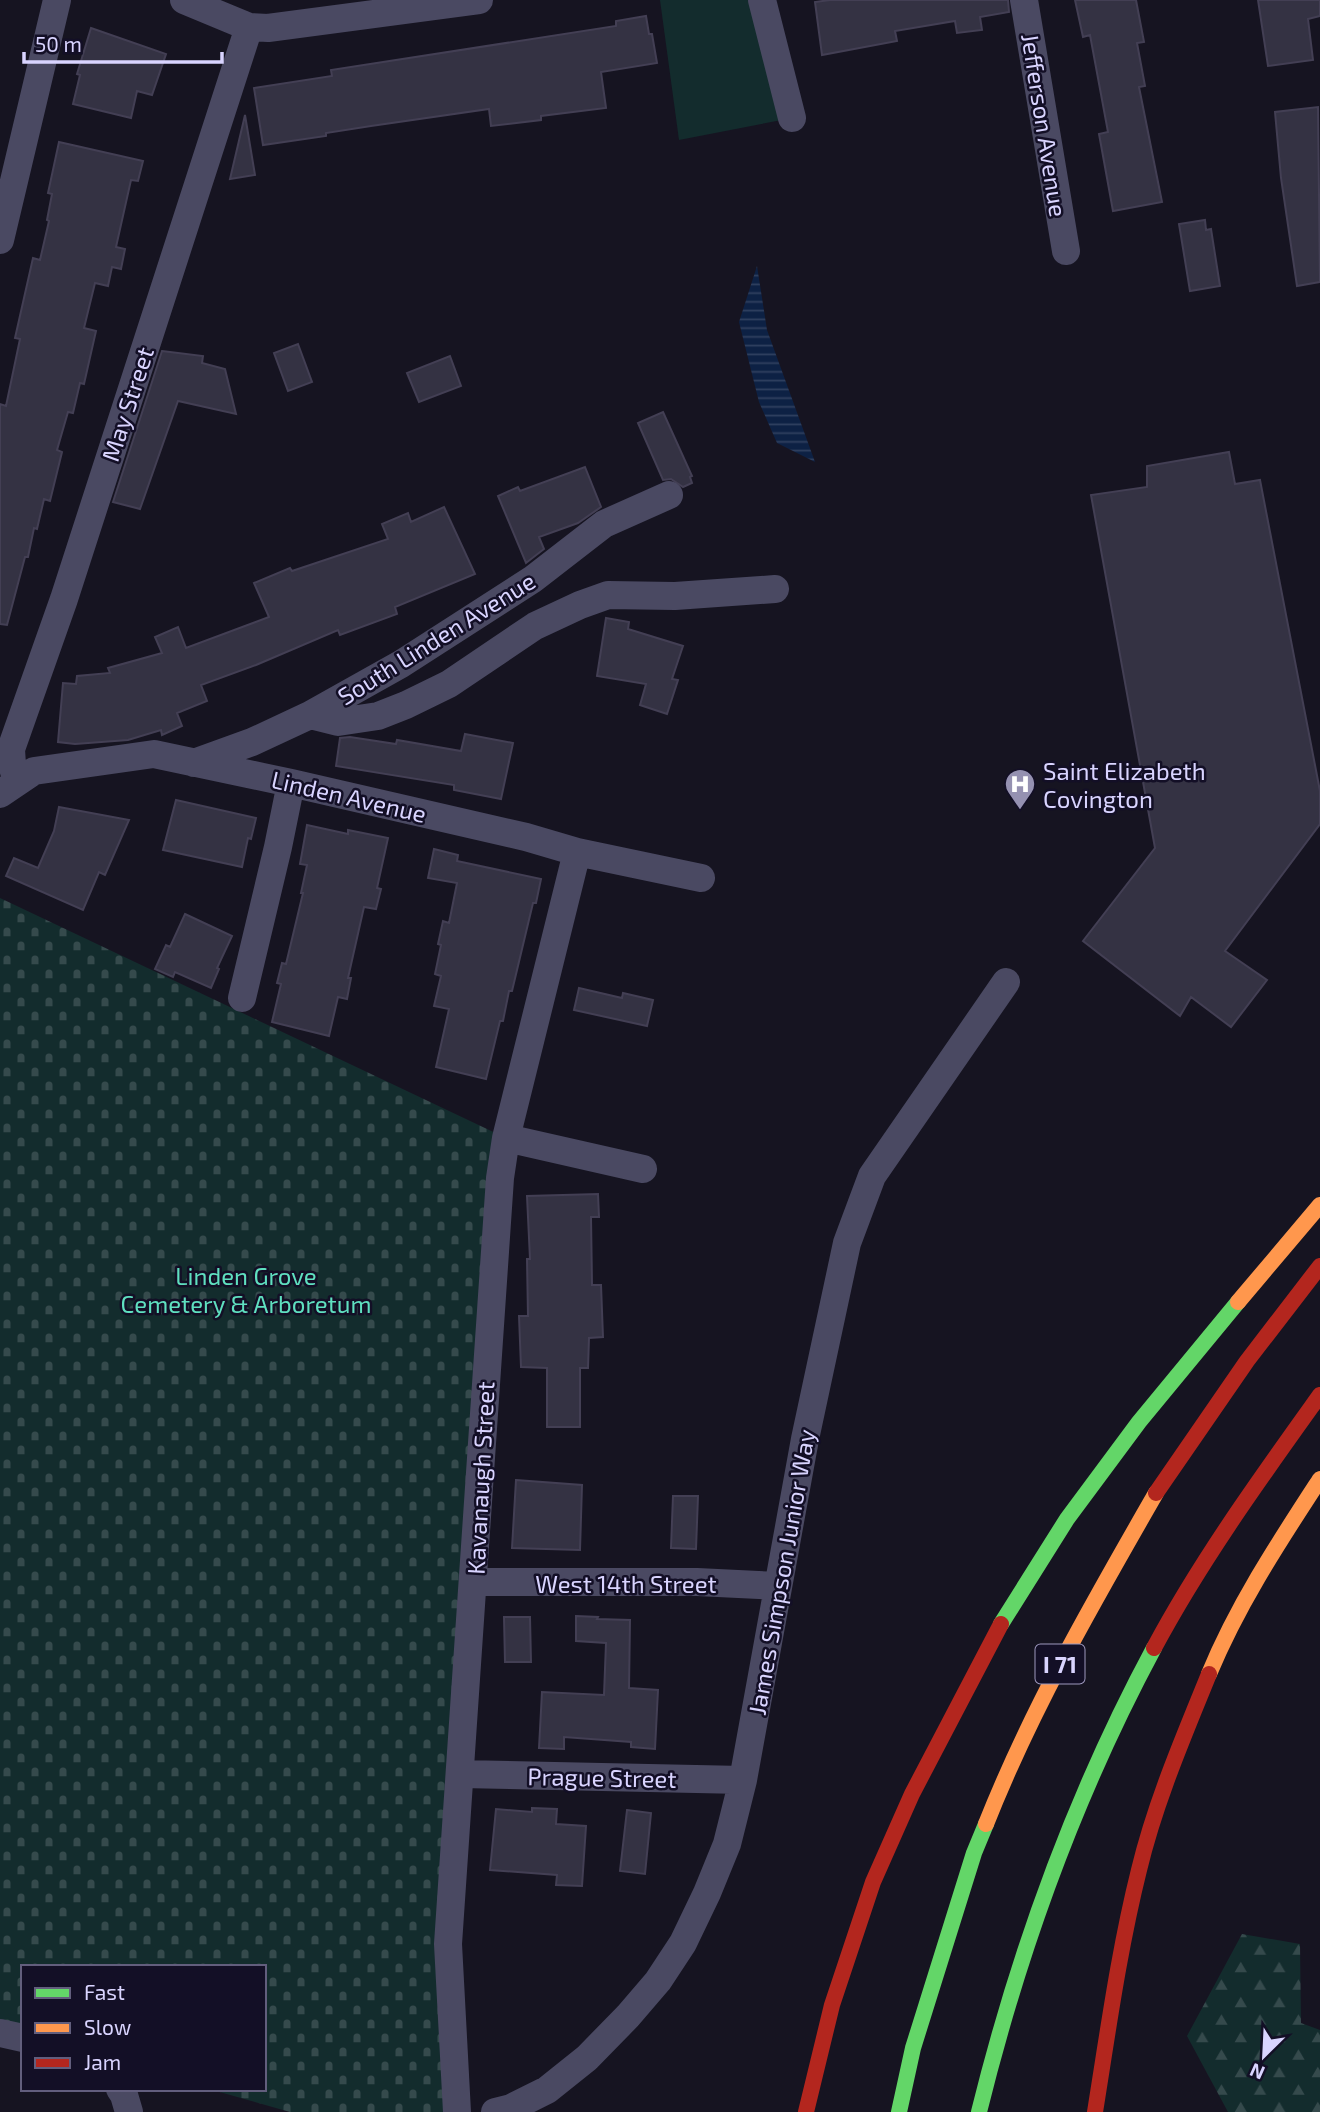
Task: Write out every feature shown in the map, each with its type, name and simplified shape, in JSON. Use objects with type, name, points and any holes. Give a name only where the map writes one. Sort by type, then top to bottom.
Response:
[{"type":"highway","points":[[806,2112],[832,2005],[873,1882],[912,1794],[991,1640],[1066,1519],[1139,1422],[1320,1205]]},
{"type":"highway","name":"I 71","points":[[899,2112],[917,2035],[974,1853],[999,1790],[1069,1644],[1158,1490],[1247,1361],[1320,1266]]},
{"type":"highway","points":[[979,2112],[991,2058],[1032,1922],[1063,1838],[1102,1749],[1168,1623],[1269,1466],[1320,1395]]},
{"type":"highway","points":[[1095,2112],[1114,1990],[1139,1870],[1178,1748],[1223,1642],[1252,1584],[1320,1479]]},
{"type":"street","points":[[0,240],[57,0]]},
{"type":"street","points":[[184,0],[249,27],[268,28],[479,0]]},
{"type":"street","points":[[762,0],[792,118]]},
{"type":"street","name":"Jefferson Avenue","points":[[1024,0],[1066,251]]},
{"type":"street","name":"May Street","points":[[8,788],[12,765],[11,749],[64,599],[249,27]]},
{"type":"street","name":"South Linden Avenue","points":[[194,763],[252,742],[310,715],[401,664],[522,586],[604,524],[669,495]]},
{"type":"street","points":[[310,715],[338,722],[348,721],[378,716],[406,705],[449,684],[535,626],[608,595],[675,596],[775,589]]},
{"type":"street","name":"Linden Avenue","points":[[8,788],[34,771],[154,754],[701,878]]},
{"type":"street","points":[[242,998],[278,847],[290,783]]},
{"type":"street","name":"Kavanaugh Street","points":[[457,2112],[448,1944],[500,1178],[506,1138],[577,852]]},
{"type":"street","name":"James Simpson Junior Way","points":[[495,2112],[511,2108],[547,2090],[587,2058],[628,2016],[658,1981],[683,1942],[707,1893],[727,1844],[743,1780],[778,1586],[846,1243],[872,1176],[1006,982]]},
{"type":"street","points":[[506,1138],[643,1169]]},
{"type":"street","name":"West 14th Street","points":[[474,1582],[697,1581],[778,1586]]},
{"type":"street","name":"Prague Street","points":[[461,1774],[743,1780]]},
{"type":"street","points":[[0,2033],[21,2038]]},
{"type":"street","points":[[121,2091],[129,2112]]},
{"type":"green space","points":[[660,0],[762,0],[792,118],[679,140]]},
{"type":"green space","name":"Linden Grove Cemetery & Arboretum","points":[[0,898],[506,1138],[465,1697],[457,2112],[290,2112],[216,2091],[266,2091],[266,1965],[21,1965],[21,2038],[0,2033]]},
{"type":"green space","points":[[1242,1934],[1300,1944],[1301,2023],[1320,2030],[1320,2112],[1228,2112],[1187,2036]]},
{"type":"water","points":[[757,266],[767,330],[815,462],[777,443],[759,402],[739,322]]},
{"type":"building","points":[[1008,0],[1009,12],[980,17],[982,30],[957,33],[955,21],[895,31],[897,41],[822,55],[815,2]]},
{"type":"building","points":[[1075,0],[1136,0],[1144,42],[1137,43],[1145,86],[1139,87],[1162,202],[1113,211],[1099,134],[1108,132],[1090,35],[1083,37]]},
{"type":"building","points":[[1258,0],[1320,0],[1320,16],[1308,19],[1313,60],[1268,66]]},
{"type":"building","points":[[646,16],[657,63],[601,72],[606,108],[541,116],[541,120],[491,126],[489,109],[263,145],[254,88],[332,76],[331,70],[616,26],[616,21]]},
{"type":"building","points":[[91,28],[166,54],[152,95],[137,91],[131,118],[73,104],[80,75],[77,74]]},
{"type":"building","points":[[1318,107],[1320,282],[1297,286],[1281,178],[1275,112]]},
{"type":"building","points":[[245,115],[255,175],[230,179]]},
{"type":"building","points":[[59,142],[143,161],[138,181],[131,180],[116,247],[125,249],[121,269],[112,267],[108,286],[95,283],[84,328],[96,331],[84,384],[80,383],[73,413],[68,412],[57,450],[62,452],[50,501],[44,499],[7,625],[0,624],[0,404],[6,406],[20,339],[15,338],[33,258],[40,260],[49,221],[52,194],[48,193]]},
{"type":"building","points":[[1205,220],[1206,230],[1211,229],[1220,286],[1190,291],[1179,224]]},
{"type":"building","points":[[298,344],[312,382],[288,391],[274,353]]},
{"type":"building","points":[[162,351],[203,356],[202,363],[225,369],[236,414],[178,401],[140,509],[113,502]]},
{"type":"building","points":[[450,356],[461,386],[419,402],[407,373]]},
{"type":"building","points":[[663,412],[692,476],[692,483],[683,487],[671,479],[663,480],[638,423]]},
{"type":"building","points":[[1229,452],[1235,484],[1260,480],[1320,791],[1320,824],[1225,951],[1267,980],[1231,1027],[1191,997],[1180,1016],[1083,941],[1155,848],[1091,495],[1147,487],[1147,466]]},
{"type":"building","points":[[585,467],[601,507],[578,523],[539,537],[544,549],[526,563],[498,496],[518,487],[520,491]]},
{"type":"building","points":[[444,507],[475,574],[395,607],[397,614],[340,635],[338,630],[201,685],[207,701],[177,713],[182,726],[162,735],[161,730],[128,740],[75,744],[58,742],[63,683],[76,684],[77,676],[110,673],[108,668],[162,653],[155,637],[178,627],[186,648],[269,617],[254,583],[290,568],[292,571],[388,539],[382,524],[408,513],[411,522]]},
{"type":"building","points":[[606,618],[629,622],[628,629],[683,646],[672,679],[678,680],[667,714],[640,705],[646,684],[597,676]]},
{"type":"building","points":[[465,734],[513,743],[501,799],[454,790],[454,785],[336,766],[340,738],[396,744],[397,740],[461,751]]},
{"type":"building","points":[[176,800],[256,818],[251,839],[248,838],[242,867],[163,850]]},
{"type":"building","points":[[59,807],[129,820],[105,875],[99,872],[83,910],[6,876],[14,858],[38,868],[54,831]]},
{"type":"building","points":[[307,825],[348,834],[348,830],[388,838],[377,888],[381,889],[376,909],[364,907],[348,978],[351,978],[347,999],[338,997],[329,1036],[272,1022],[281,984],[277,983],[282,963],[286,964],[303,893],[307,865],[300,864]]},
{"type":"building","points":[[434,849],[458,855],[457,861],[541,879],[486,1079],[436,1067],[449,1009],[434,1006],[441,976],[435,974],[441,945],[438,944],[443,921],[449,923],[457,883],[428,878]]},
{"type":"building","points":[[185,914],[232,936],[211,988],[175,972],[173,977],[155,969],[166,945],[170,947]]},
{"type":"building","points":[[579,988],[622,998],[623,993],[653,1000],[647,1026],[574,1010]]},
{"type":"building","points":[[598,1194],[599,1217],[591,1217],[592,1285],[601,1285],[603,1337],[589,1338],[588,1368],[580,1368],[580,1427],[547,1427],[547,1368],[521,1367],[519,1316],[528,1316],[527,1259],[530,1259],[527,1196]]},
{"type":"building","points":[[516,1480],[582,1485],[580,1550],[512,1548]]},
{"type":"building","points":[[673,1496],[698,1496],[696,1549],[671,1548]]},
{"type":"building","points":[[576,1616],[630,1620],[629,1688],[658,1690],[655,1749],[631,1747],[631,1742],[564,1737],[564,1749],[539,1748],[542,1692],[604,1695],[606,1643],[576,1641]]},
{"type":"building","points":[[504,1617],[530,1617],[531,1662],[505,1662]]},
{"type":"building","points":[[532,1808],[557,1809],[556,1824],[586,1826],[582,1886],[556,1885],[557,1875],[490,1870],[496,1809],[532,1812]]},
{"type":"building","points":[[627,1810],[651,1813],[645,1874],[620,1871]]},
{"type":"traffic: fast","points":[[1001,1624],[1067,1519],[1139,1422],[1238,1302]]},
{"type":"traffic: fast","points":[[979,2112],[1012,1992],[1052,1874],[1099,1760],[1154,1648]]},
{"type":"traffic: fast","points":[[899,2112],[913,2048],[974,1853],[986,1824]]},
{"type":"traffic: slow","points":[[1238,1302],[1320,1205]]},
{"type":"traffic: slow","points":[[1209,1674],[1246,1598],[1320,1479]]},
{"type":"traffic: slow","points":[[986,1824],[1044,1697],[1156,1493]]},
{"type":"traffic: jam","points":[[1156,1493],[1247,1361],[1320,1266]]},
{"type":"traffic: jam","points":[[1154,1648],[1212,1551],[1320,1395]]},
{"type":"traffic: jam","points":[[806,2112],[832,2005],[873,1882],[912,1794],[1001,1624]]},
{"type":"traffic: jam","points":[[1095,2112],[1120,1960],[1139,1870],[1161,1795],[1209,1674]]},
{"type":"place","name":"Saint Elizabeth Covington","points":[[1020,811]]}]
